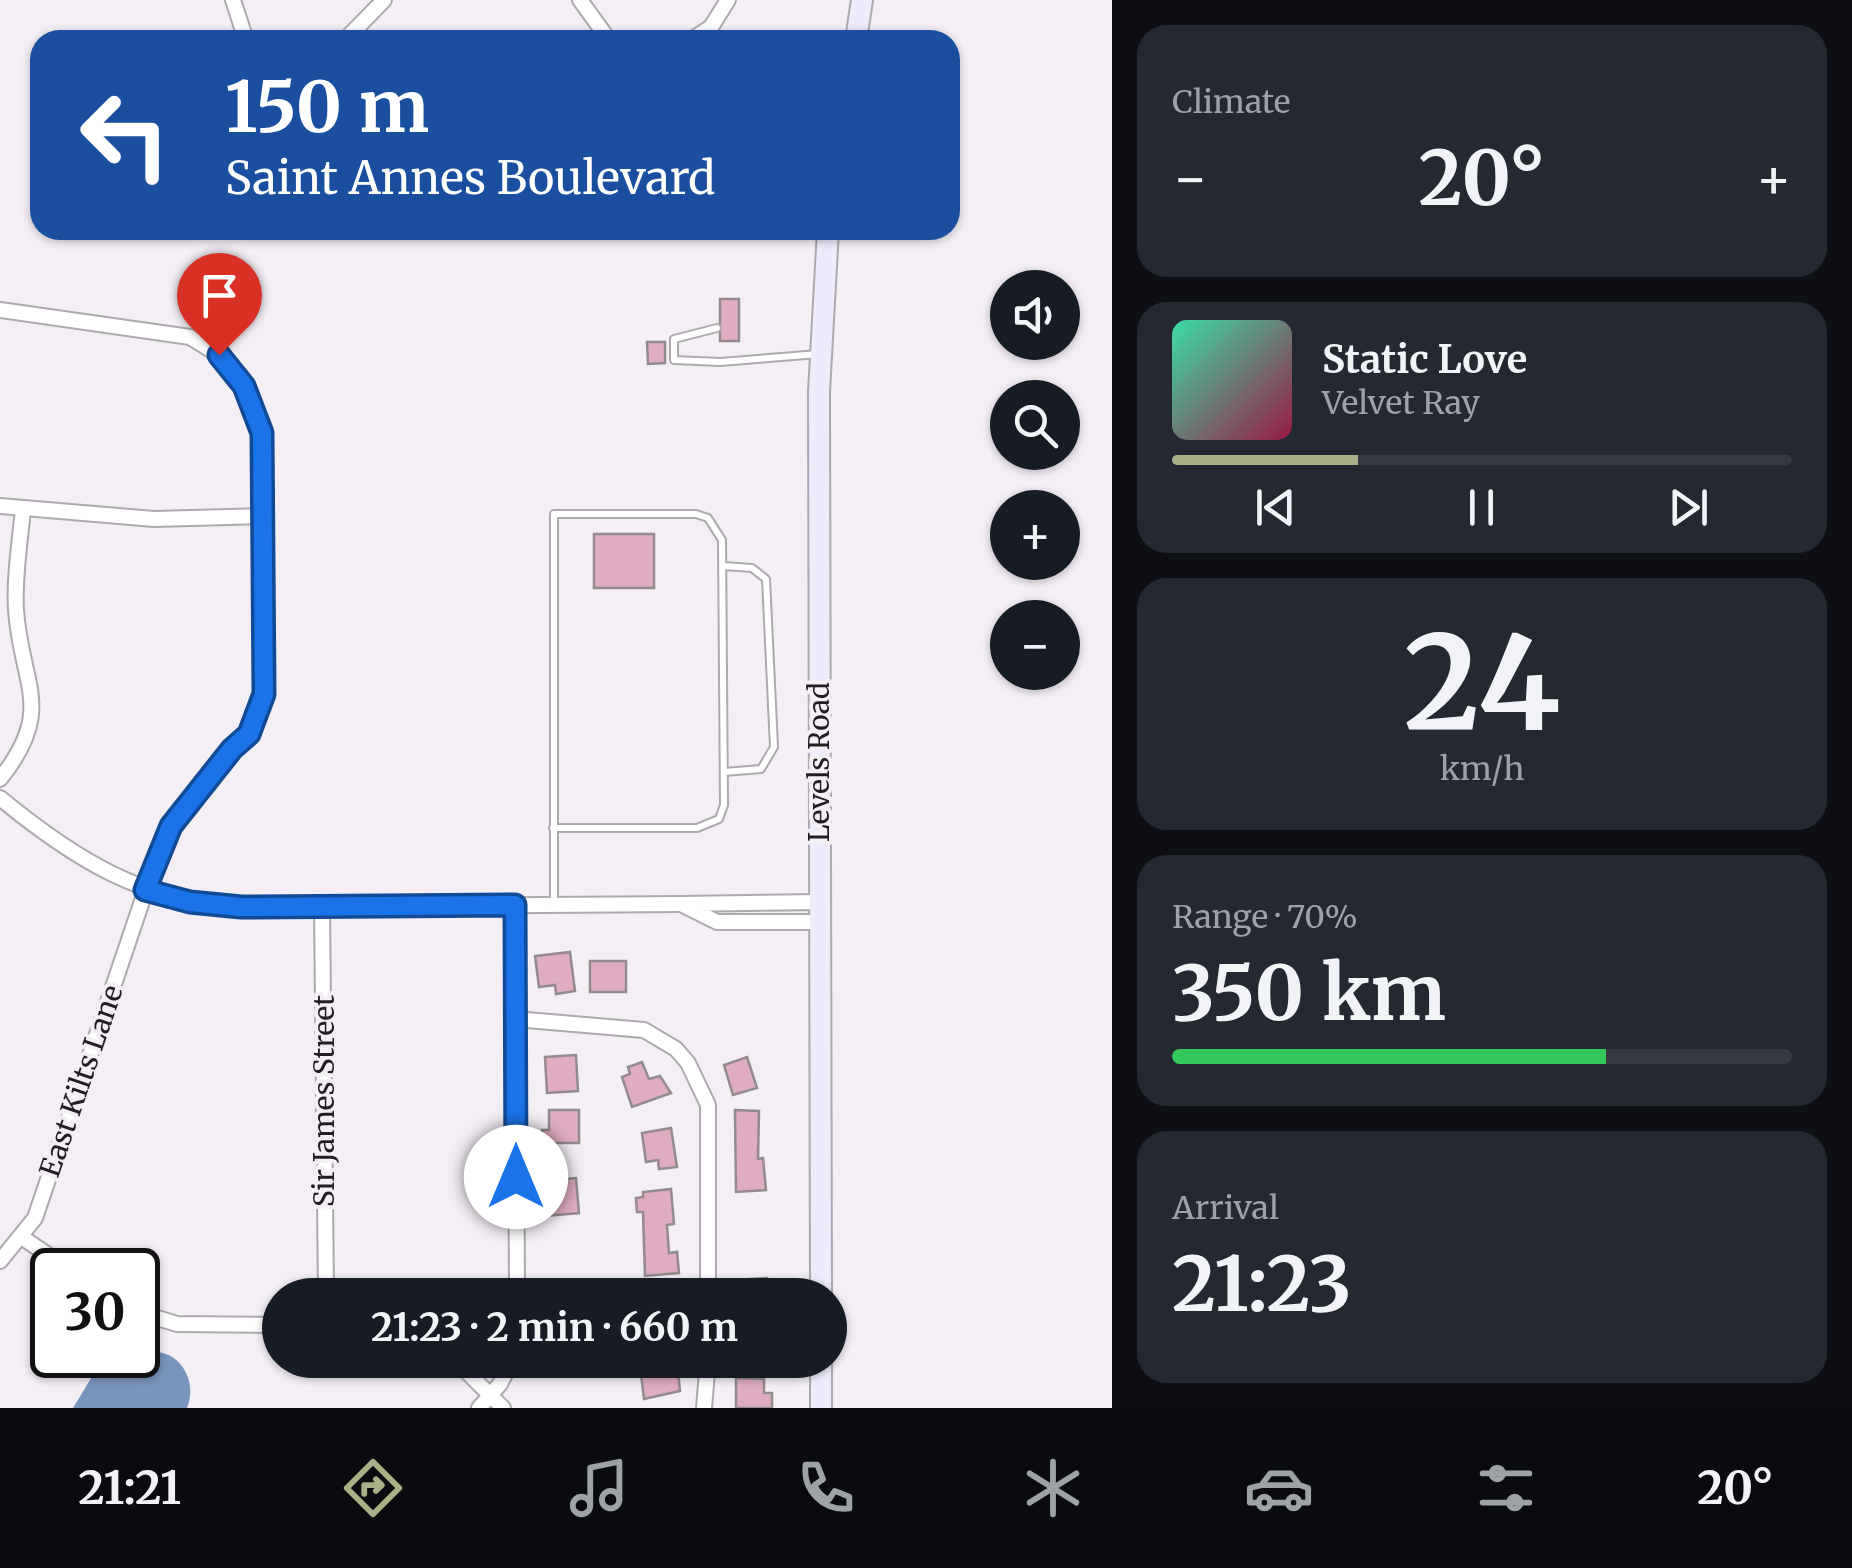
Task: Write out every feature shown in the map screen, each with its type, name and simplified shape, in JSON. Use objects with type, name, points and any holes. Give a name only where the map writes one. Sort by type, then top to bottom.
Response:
[{"type":"main road","points":[[858,30],[862,0]]},
{"type":"main road","name":"Levels Road","points":[[821,1278],[820,354],[827,240]]},
{"type":"main road","points":[[821,1378],[821,1408]]},
{"type":"street","points":[[233,0],[243,30]]},
{"type":"street","points":[[356,30],[384,0]]},
{"type":"street","points":[[580,0],[602,30]]},
{"type":"street","points":[[706,30],[728,0]]},
{"type":"street","name":"East Kilts Lane","points":[[0,310],[158,328],[190,336],[219,355],[244,386],[262,433],[264,694],[249,734],[232,749],[171,826],[145,890],[35,1218],[23,1238],[0,1261]]},
{"type":"street","points":[[0,506],[154,519],[262,516]]},
{"type":"street","points":[[0,779],[28,738],[32,715],[16,612],[23,509]]},
{"type":"street","points":[[0,798],[74,856],[145,890],[215,906],[681,904],[820,912]]},
{"type":"street","points":[[515,905],[517,1278]]},
{"type":"street","name":"Sir James Street","points":[[322,906],[326,1278]]},
{"type":"street","points":[[516,1020],[644,1030],[676,1049],[688,1063],[708,1106],[708,1278]]},
{"type":"street","points":[[23,1238],[38,1248]]},
{"type":"street","points":[[160,1319],[178,1324],[262,1325]]},
{"type":"street","points":[[473,1378],[504,1408]]},
{"type":"street","points":[[478,1408],[501,1378]]},
{"type":"street","points":[[704,1408],[706,1378]]},
{"type":"lane","points":[[717,328],[674,339],[674,360],[720,362],[820,354]]},
{"type":"lane","points":[[553,828],[710,825],[719,819],[724,806],[722,566],[718,528],[696,514],[554,514],[553,828],[554,905]]},
{"type":"lane","points":[[722,566],[752,568],[766,580],[774,747],[761,768],[724,772]]},
{"type":"water","points":[[160,1353],[176,1360],[188,1377],[187,1408],[73,1408],[91,1378],[160,1378]]},
{"type":"building","points":[[720,299],[739,299],[739,341],[720,341]]},
{"type":"building","points":[[647,342],[665,342],[665,363],[648,364]]},
{"type":"building","points":[[594,534],[654,534],[654,588],[594,588]]},
{"type":"building","points":[[570,952],[575,991],[556,994],[555,985],[539,987],[535,956]]},
{"type":"building","points":[[590,961],[626,961],[626,992],[590,992]]},
{"type":"building","points":[[576,1055],[578,1091],[547,1093],[545,1057]]},
{"type":"building","points":[[747,1057],[757,1088],[733,1095],[724,1065]]},
{"type":"building","points":[[642,1062],[649,1079],[660,1076],[671,1093],[632,1107],[622,1077],[630,1074],[628,1067]]},
{"type":"building","points":[[549,1110],[579,1110],[579,1143],[542,1143],[542,1130],[549,1130]]},
{"type":"building","points":[[735,1110],[759,1111],[758,1159],[763,1158],[766,1190],[736,1192]]},
{"type":"building","points":[[671,1128],[677,1167],[659,1169],[658,1160],[646,1162],[642,1133]]},
{"type":"building","points":[[576,1178],[579,1213],[546,1216],[543,1181]]},
{"type":"building","points":[[671,1189],[674,1224],[667,1225],[669,1253],[677,1252],[679,1273],[645,1276],[643,1212],[637,1212],[636,1198],[643,1197],[643,1192]]},
{"type":"building","points":[[641,1378],[679,1378],[680,1391],[644,1399]]},
{"type":"building","points":[[736,1378],[764,1379],[764,1393],[772,1393],[772,1408],[736,1408]]},
{"type":"route","points":[[219,355],[244,386],[262,433],[264,694],[249,734],[232,749],[171,826],[145,890],[215,906],[515,905],[516,1177]]}]
